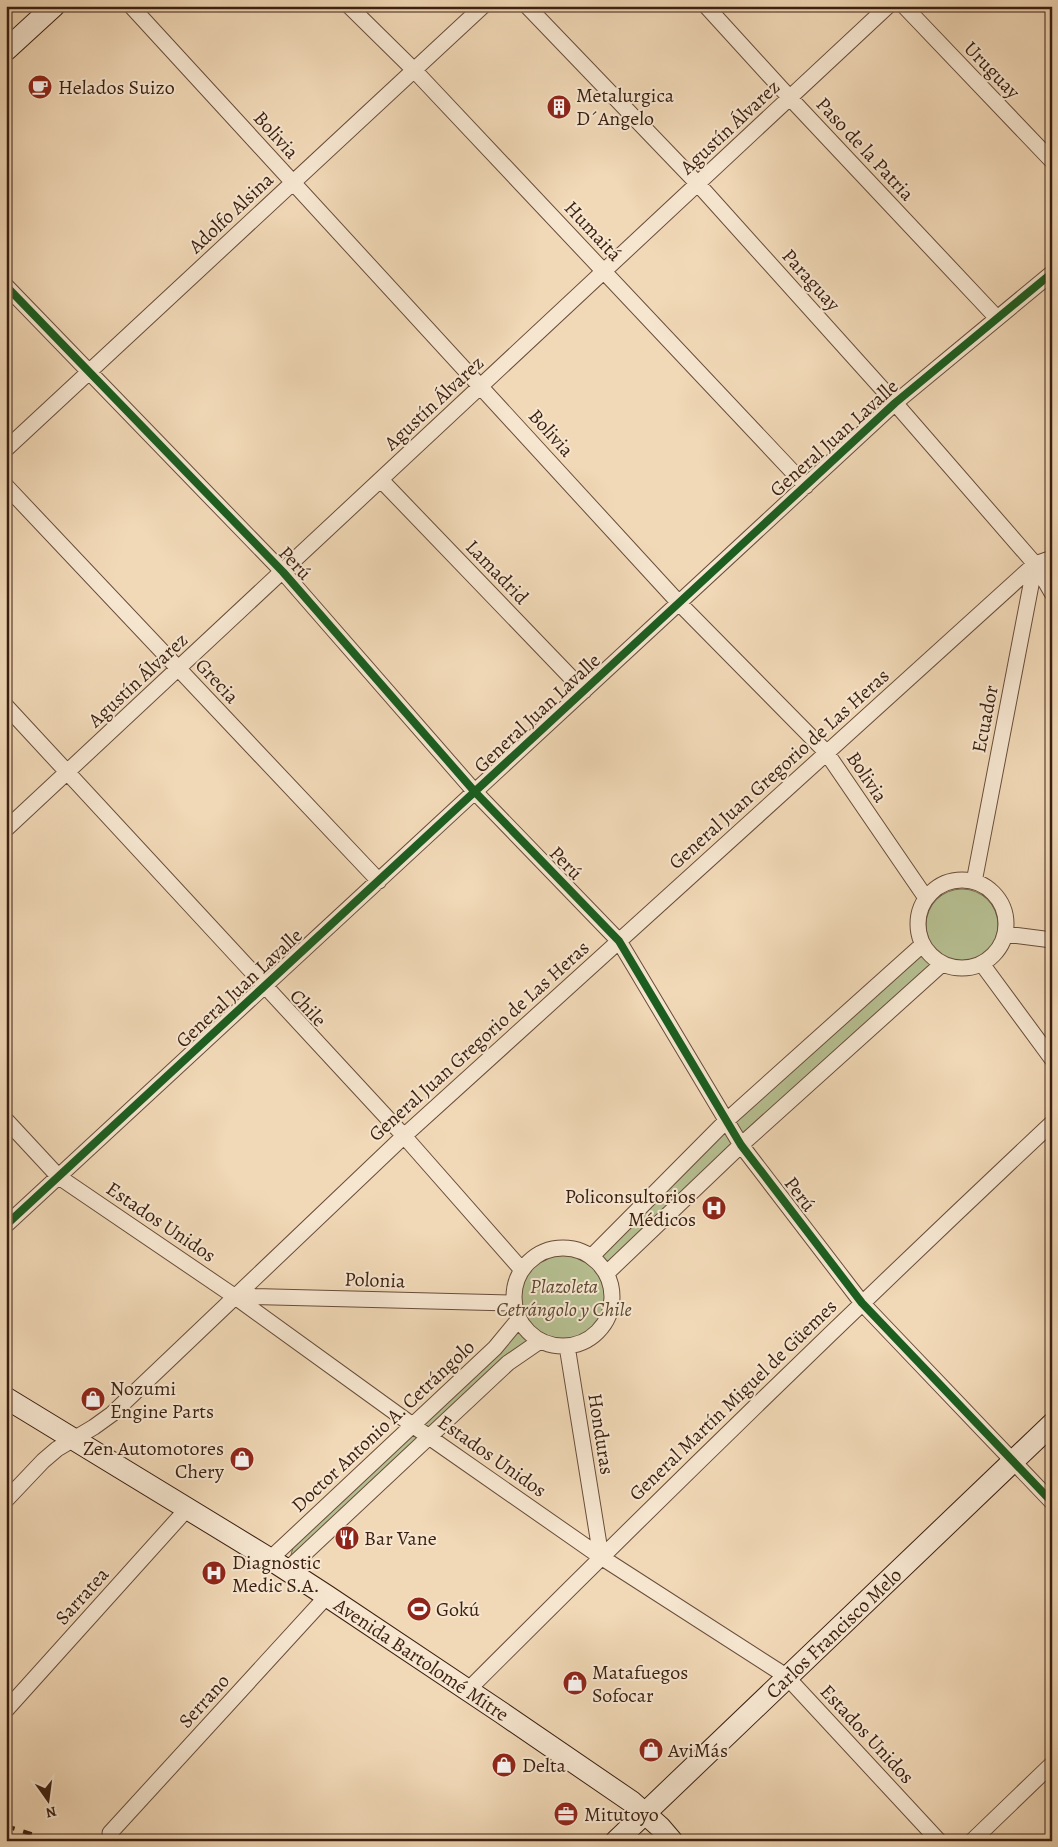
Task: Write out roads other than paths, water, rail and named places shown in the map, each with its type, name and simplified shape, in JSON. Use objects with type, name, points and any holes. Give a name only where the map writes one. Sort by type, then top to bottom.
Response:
[{"type":"main road","points":[[6,50],[54,6]]},
{"type":"main road","name":"Avenida Bartolomé Mitre","points":[[6,1398],[278,1564],[327,1596],[645,1812],[672,1841]]},
{"type":"main road","name":"Carlos Francisco Melo","points":[[616,1841],[786,1676],[1052,1424]]},
{"type":"street","name":"Bolivia","points":[[131,6],[680,603],[826,752],[926,898]]},
{"type":"street","name":"Humaitá","points":[[349,6],[414,70],[806,486]]},
{"type":"street","name":"Adolfo Alsina","points":[[6,449],[483,6]]},
{"type":"street","name":"Paraguay","points":[[527,6],[698,184],[895,404],[1035,564],[1052,593]]},
{"type":"street","name":"Paso de la Patria","points":[[706,6],[997,318]]},
{"type":"street","name":"Agustín Álvarez","points":[[6,829],[888,6]]},
{"type":"street","name":"Uruguay","points":[[904,6],[1052,161]]},
{"type":"street","name":"General Juan Lavalle","points":[[6,1225],[895,404],[1052,273]]},
{"type":"street","name":"Perú","points":[[6,286],[283,572],[476,792],[619,941],[742,1145],[862,1303],[1052,1502]]},
{"type":"street","name":"Lamadrid","points":[[381,480],[584,691]]},
{"type":"street","name":"Grecia","points":[[6,486],[379,881]]},
{"type":"street","name":"General Juan Gregorio de Las Heras","points":[[6,1500],[57,1448],[94,1427],[112,1414],[404,1136],[826,752],[1035,564],[1052,558]]},
{"type":"street","name":"Ecuador","points":[[974,882],[1035,564]]},
{"type":"street","name":"Chile","points":[[6,706],[404,1136],[522,1270]]},
{"type":"street","points":[[961,880],[974,882],[996,896],[1003,908],[1006,921],[1005,934],[993,956],[982,964],[969,968],[955,968],[942,964],[930,956],[922,945],[917,921],[920,909],[926,898],[936,889],[948,882],[961,880]]},
{"type":"street","points":[[1005,934],[1052,940]]},
{"type":"street","points":[[592,1256],[726,1121],[922,945]]},
{"type":"street","points":[[606,1273],[742,1145],[942,964]]},
{"type":"street","points":[[982,964],[1052,1059]]},
{"type":"street","name":"Estados Unidos","points":[[6,1120],[59,1177],[234,1296],[414,1424],[429,1437],[600,1557],[786,1676],[939,1841]]},
{"type":"street","name":"General Martín Miguel de Güemes","points":[[468,1690],[600,1557],[862,1303],[1052,1123]]},
{"type":"street","points":[[562,1247],[578,1249],[592,1256],[606,1273],[612,1288],[612,1304],[608,1318],[598,1331],[586,1341],[567,1346],[555,1346],[540,1341],[527,1331],[514,1303],[516,1280],[522,1270],[532,1258],[546,1250],[562,1247]]},
{"type":"street","name":"Polonia","points":[[234,1296],[514,1303]]},
{"type":"street","name":"Doctor Antonio A. Cetrángolo","points":[[278,1564],[414,1424],[495,1348],[520,1319]]},
{"type":"street","name":"Doctor Antonio A. Cetrángolo","points":[[278,1564],[429,1437],[508,1363],[540,1341]]},
{"type":"street","name":"Honduras","points":[[567,1346],[600,1557]]},
{"type":"street","name":"Sarratea","points":[[6,1710],[187,1509]]},
{"type":"street","name":"Serrano","points":[[110,1833],[327,1596]]},
{"type":"street","points":[[972,1841],[1052,1764]]},
{"type":"railway","points":[[6,1826],[53,1841]]},
{"type":"place","name":"Helados Suizo","points":[[40,87]]},
{"type":"place","name":"Metalurgica D´Angelo","points":[[559,107]]},
{"type":"place","name":"Policonsultorios Médicos","points":[[714,1208]]},
{"type":"place","name":"Nozumi Engine Parts","points":[[93,1399]]},
{"type":"place","name":"Zen Automotores Chery","points":[[242,1459]]},
{"type":"place","name":"Bar Vane","points":[[347,1538]]},
{"type":"place","name":"Diagnostic Medic S.A.","points":[[214,1573]]},
{"type":"place","name":"Gokú","points":[[419,1609]]},
{"type":"place","name":"Matafuegos Sofocar","points":[[575,1683]]},
{"type":"place","name":"AviMás","points":[[651,1750]]},
{"type":"place","name":"Delta","points":[[504,1765]]},
{"type":"place","name":"Mitutoyo","points":[[566,1814]]},
{"type":"park label","name":"Plazoleta Cetrángolo y Chile","points":[[564,1298]]}]
